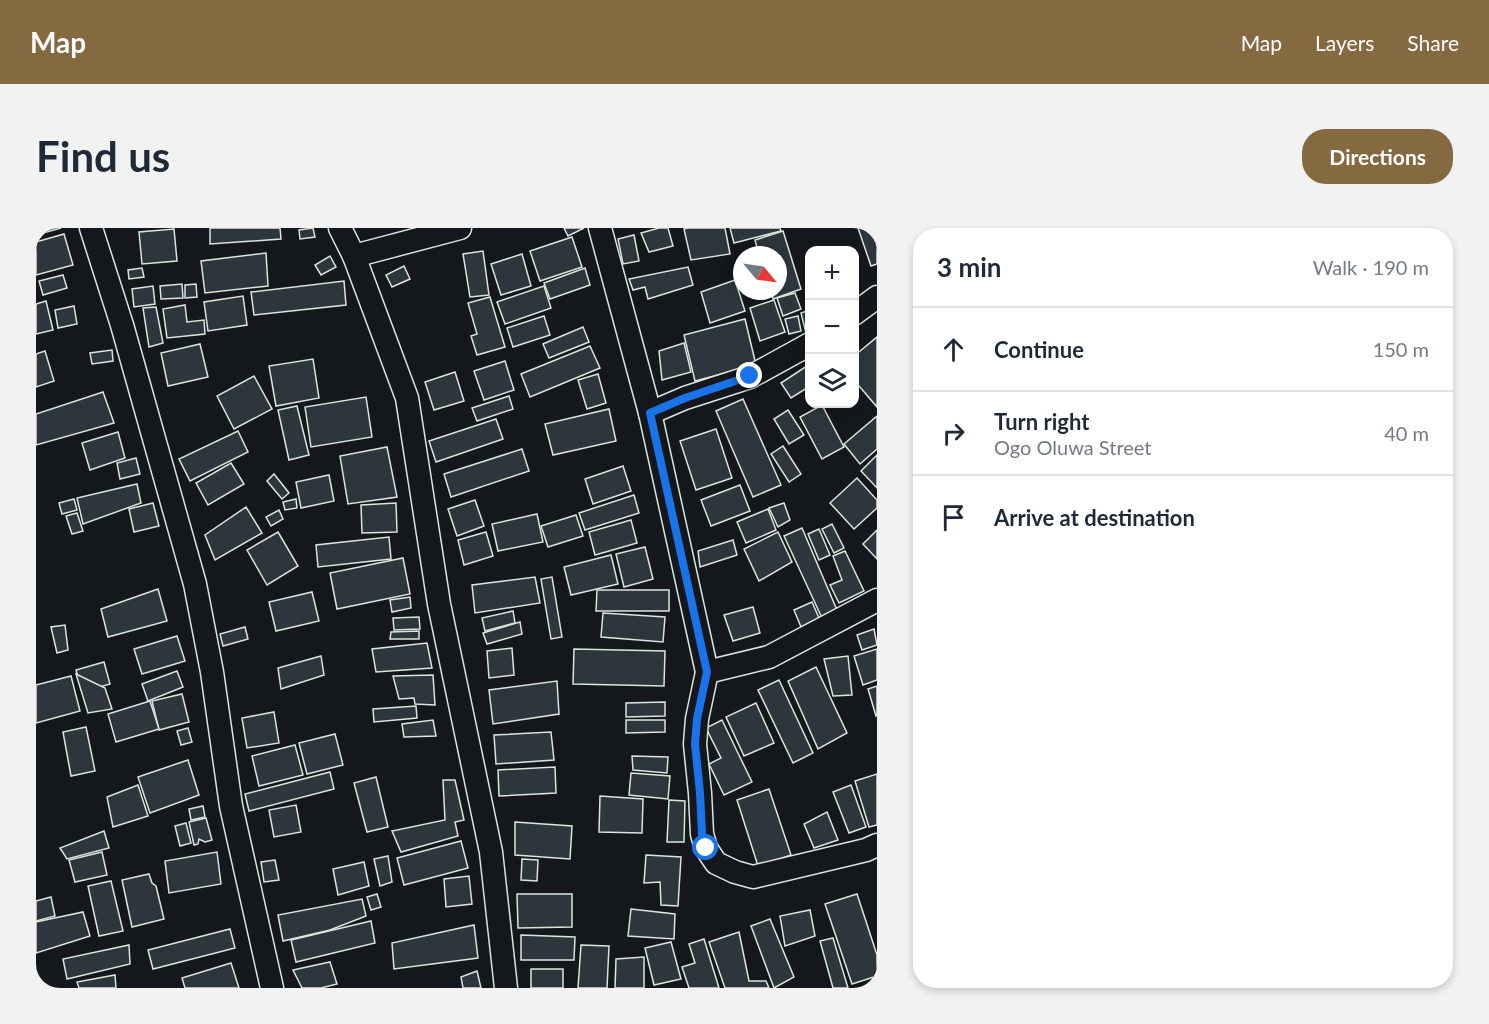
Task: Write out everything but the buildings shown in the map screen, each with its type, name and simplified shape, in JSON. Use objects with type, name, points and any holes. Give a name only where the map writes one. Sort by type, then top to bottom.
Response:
[{"type":"street","points":[[91,228],[122,325],[195,584],[212,672],[231,806],[272,988]]},
{"type":"street","points":[[340,228],[354,256],[407,398],[439,604],[491,852],[506,988]]},
{"type":"street","points":[[354,256],[460,228]]},
{"type":"street","points":[[600,228],[650,413],[707,672],[697,719],[695,744],[702,834],[706,848],[716,862],[735,872],[753,877],[866,850],[877,845]]},
{"type":"street","points":[[859,311],[877,297]]},
{"type":"street","points":[[650,413],[685,398],[750,376],[805,347]]},
{"type":"street","points":[[707,672],[770,657],[877,600]]},
{"type":"route","points":[[706,848],[702,834],[695,744],[700,700],[707,672],[650,413],[685,398],[750,376]]}]
